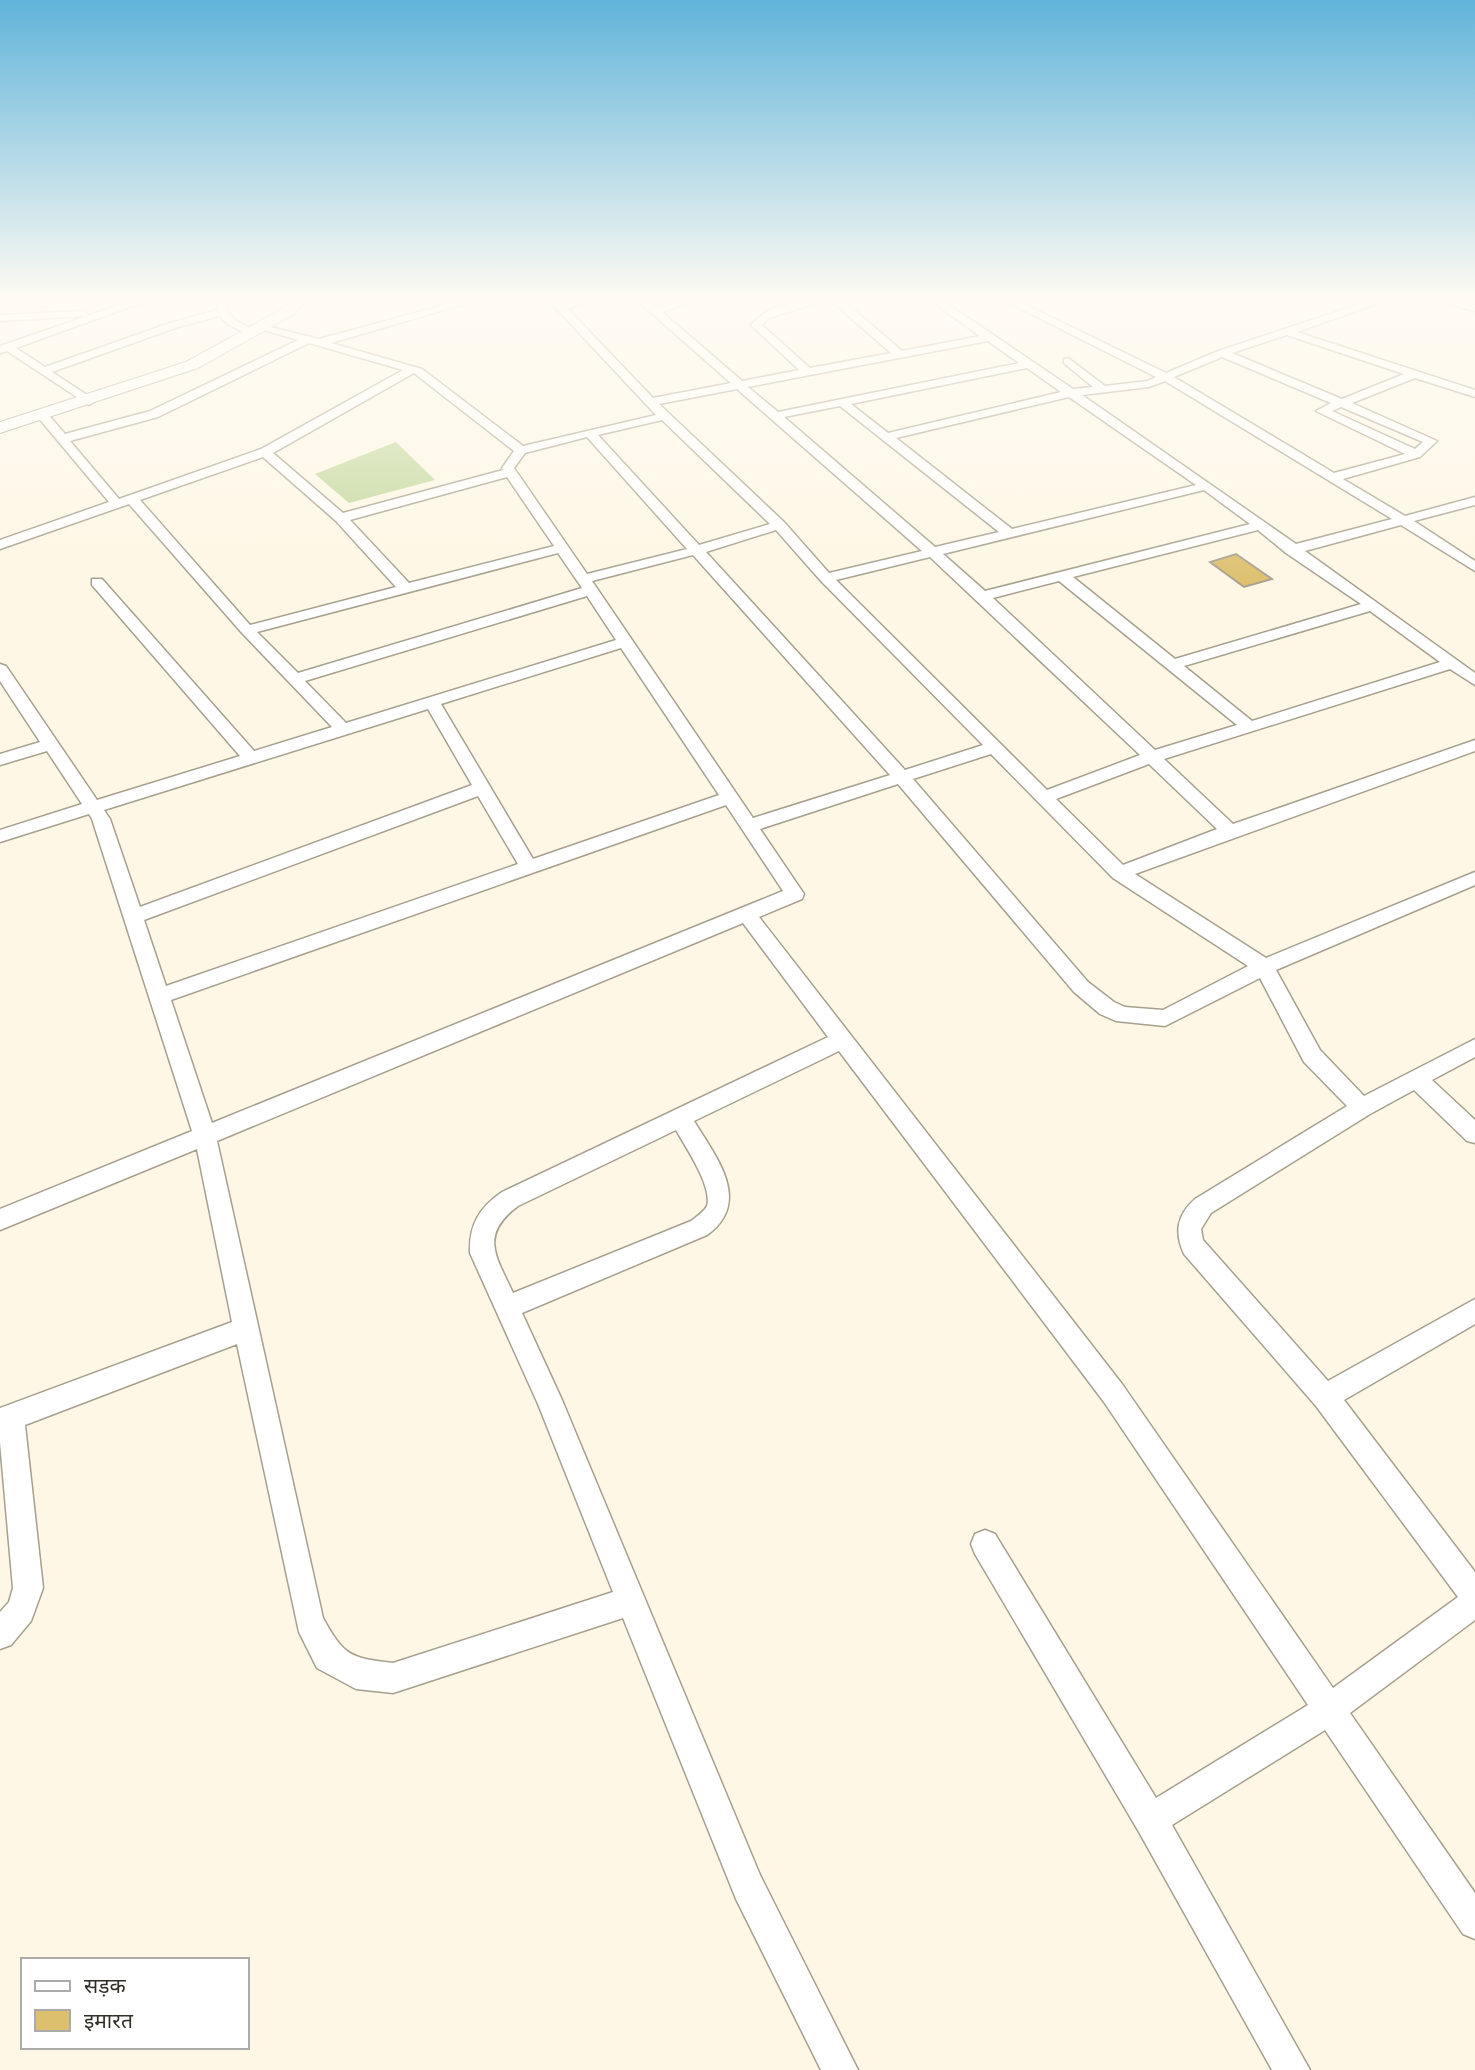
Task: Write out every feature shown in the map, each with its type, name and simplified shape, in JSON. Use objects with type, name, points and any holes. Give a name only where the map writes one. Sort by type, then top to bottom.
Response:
[{"type":"main road","points":[[0,428],[113,393]]},
{"type":"street","points":[[76,393],[89,401]]},
{"type":"street","points":[[62,439],[154,414],[201,393]]},
{"type":"street","points":[[0,545],[265,452],[371,393]]},
{"type":"street","points":[[444,393],[521,450]]},
{"type":"street","points":[[641,393],[779,525],[826,578],[1120,873],[1264,967],[1312,1056],[1362,1108]]},
{"type":"street","points":[[650,402],[698,393]]},
{"type":"street","points":[[746,393],[982,596],[1230,831]]},
{"type":"street","points":[[774,416],[896,393]]},
{"type":"street","points":[[1072,393],[1475,680]]},
{"type":"street","points":[[886,437],[1076,393]]},
{"type":"street","points":[[1192,393],[1403,520],[1475,567]]},
{"type":"street","points":[[1318,393],[1431,441],[1416,454],[1333,477]]},
{"type":"street","points":[[1367,393],[1322,411],[1416,454]]},
{"type":"street","points":[[844,404],[1009,533]]},
{"type":"street","points":[[43,416],[62,439],[343,729]]},
{"type":"street","points":[[0,1220],[795,894],[508,468],[521,450],[666,416]]},
{"type":"street","points":[[590,433],[902,777],[1080,987],[1107,1008],[1130,1017],[1165,1018],[1264,967],[1475,878]]},
{"type":"street","points":[[265,452],[341,518],[407,590]]},
{"type":"street","points":[[341,518],[510,472]]},
{"type":"street","points":[[826,578],[1206,486]]},
{"type":"street","points":[[1291,550],[1475,501]]},
{"type":"street","points":[[295,679],[586,584],[779,525]]},
{"type":"street","points":[[982,596],[1257,526]]},
{"type":"street","points":[[247,630],[562,548]]},
{"type":"street","points":[[1061,575],[1248,726]]},
{"type":"street","points":[[97,582],[250,758]]},
{"type":"street","points":[[1172,665],[1371,606]]},
{"type":"street","points":[[0,836],[625,642]]},
{"type":"street","points":[[1044,797],[1152,757],[1451,664]]},
{"type":"street","points":[[0,669],[7,692],[50,744],[101,819],[205,1136],[309,1622],[328,1657],[356,1674],[393,1678],[629,1602]]},
{"type":"street","points":[[432,702],[529,867]]},
{"type":"street","points":[[0,760],[50,744]]},
{"type":"street","points":[[1120,873],[1230,831],[1475,745]]},
{"type":"street","points":[[749,826],[995,747]]},
{"type":"street","points":[[133,917],[482,788]]},
{"type":"street","points":[[159,996],[730,797]]},
{"type":"street","points":[[746,914],[1113,1393],[1475,1922]]},
{"type":"street","points":[[840,2070],[748,1887],[629,1602],[549,1400],[482,1253],[480,1234],[485,1221],[510,1199],[842,1040]]},
{"type":"street","points":[[1475,1047],[1362,1108],[1203,1206],[1188,1224],[1188,1235],[1193,1246],[1325,1397],[1475,1596]]},
{"type":"street","points":[[1416,1079],[1475,1134]]},
{"type":"street","points":[[507,1307],[699,1228],[718,1211],[719,1190],[680,1117]]},
{"type":"street","points":[[1325,1397],[1475,1311]]},
{"type":"street","points":[[0,1634],[21,1611],[27,1588],[5,1419],[246,1329]]},
{"type":"street","points":[[985,1544],[1151,1820],[1292,2070]]},
{"type":"street","points":[[1151,1820],[1331,1708],[1475,1602]]},
{"type":"green space","points":[[396,442],[435,480],[349,503],[315,474]]},
{"type":"building","points":[[1236,554],[1272,579],[1244,587],[1210,562]]}]
